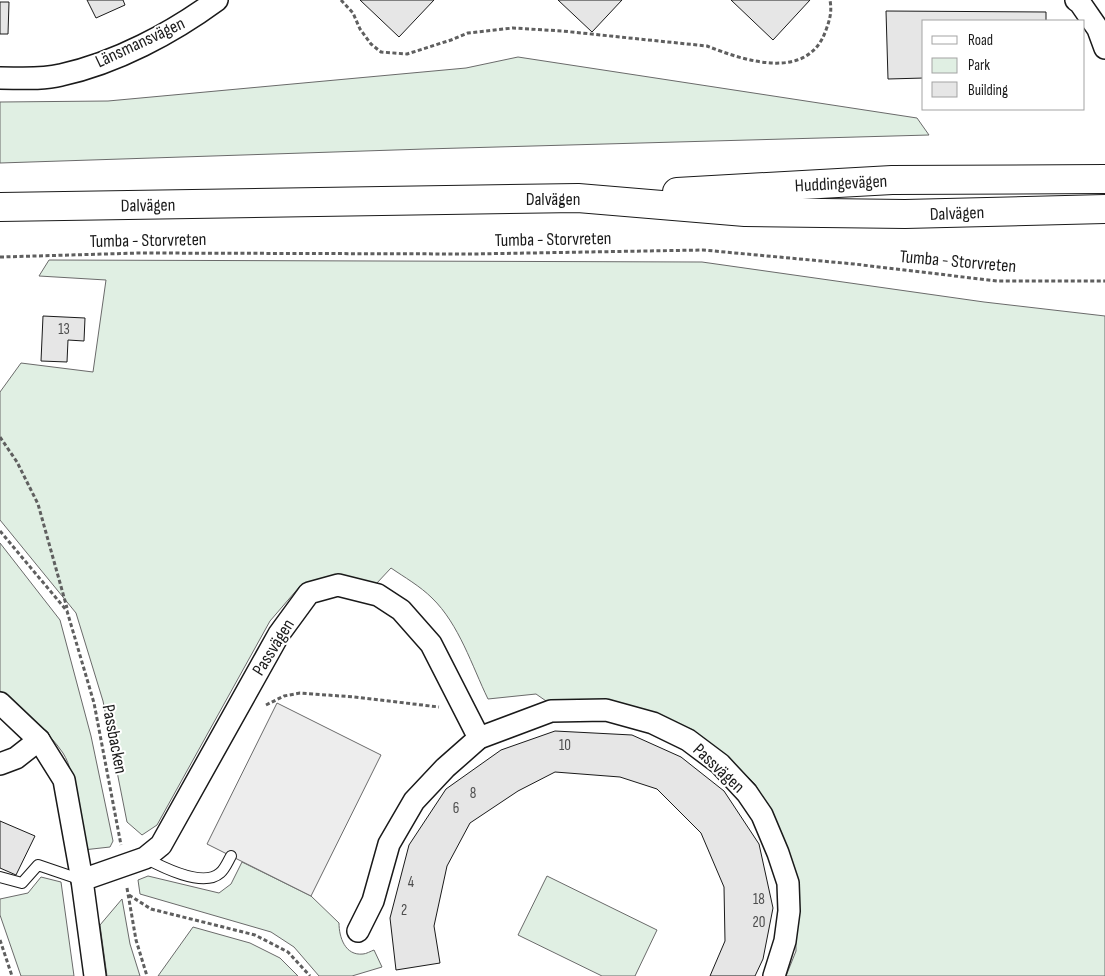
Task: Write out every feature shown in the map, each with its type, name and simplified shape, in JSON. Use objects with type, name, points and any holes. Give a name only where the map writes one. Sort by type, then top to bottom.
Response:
[{"type":"main road","name":"Huddingevägen","points":[[578,198],[892,180],[1105,179]]},
{"type":"main road","name":"Dalvägen","points":[[0,207],[578,198],[745,212],[905,214],[1105,209]]},
{"type":"main road","points":[[905,214],[1105,223]]},
{"type":"street","name":"Länsmansvägen","points":[[0,78],[34,78],[61,75],[118,57],[190,20],[217,0]]},
{"type":"street","points":[[1076,0],[1098,29],[1105,48]]},
{"type":"street","name":"Passvägen","points":[[82,880],[146,858],[161,845],[279,634],[309,594],[338,585],[378,595],[401,610],[431,644],[479,738]]},
{"type":"street","points":[[0,703],[40,740],[64,780],[82,880],[95,976]]},
{"type":"street","name":"Passvägen","points":[[358,931],[373,901],[389,844],[414,801],[445,768],[479,738],[551,711],[606,710],[654,723],[688,740],[720,764],[747,793],[762,815],[788,883],[789,911],[785,942],[774,976]]},
{"type":"street","points":[[0,764],[16,758],[40,740]]},
{"type":"lane","points":[[146,858],[169,870],[196,878],[211,878],[221,872],[232,856]]},
{"type":"lane","points":[[0,877],[22,884],[38,865],[82,880]]},
{"type":"path","points":[[341,0],[353,13],[360,29],[371,44],[381,52],[407,54],[468,33],[513,28],[562,31],[707,46],[729,55],[758,62],[788,64],[807,55],[822,40],[832,13],[830,0]]},
{"type":"path","name":"Tumba - Storvreten","points":[[0,257],[140,252],[472,254],[704,250],[997,280],[1105,281]]},
{"type":"path","points":[[0,436],[17,462],[38,504],[68,611]]},
{"type":"path","name":"Passbacken","points":[[0,531],[68,611],[94,703],[120,835],[136,940],[147,976]]},
{"type":"path","points":[[260,707],[284,696],[300,693],[354,697],[465,710]]},
{"type":"path","points":[[129,894],[151,909],[255,935],[288,952],[310,976]]},
{"type":"path","points":[[0,940],[12,976]]},
{"type":"green space","points":[[518,57],[917,118],[929,135],[0,163],[0,102],[108,101],[466,68]]},
{"type":"green space","points":[[49,260],[702,262],[984,302],[1105,316],[1105,976],[786,976],[796,951],[795,879],[772,814],[755,784],[726,755],[693,730],[655,713],[549,703],[536,694],[488,699],[464,646],[442,608],[422,590],[391,568],[376,584],[339,575],[301,585],[270,621],[157,825],[142,835],[127,822],[103,701],[76,613],[0,520],[0,392],[21,363],[93,372],[106,280],[39,276]]},
{"type":"green space","points":[[0,543],[60,620],[91,736],[113,841],[110,847],[83,850],[79,813],[68,762],[57,745],[43,730],[0,691]]},
{"type":"green space","points":[[242,862],[311,896],[339,923],[340,934],[347,949],[357,954],[364,954],[374,950],[382,967],[352,976],[319,976],[294,947],[271,932],[140,894],[138,880],[148,876],[219,893],[231,884]]},
{"type":"green space","points":[[547,876],[657,930],[635,976],[602,976],[518,935]]},
{"type":"green space","points":[[41,877],[61,882],[74,976],[21,976],[0,915],[0,899],[28,893]]},
{"type":"green space","points":[[122,899],[130,944],[140,976],[107,976],[100,925]]},
{"type":"green space","points":[[193,927],[250,943],[280,958],[298,976],[158,976]]},
{"type":"shaded area","points":[[277,703],[381,755],[311,896],[207,844]]},
{"type":"building","points":[[87,0],[123,0],[125,5],[96,18]]},
{"type":"building","points":[[360,0],[434,0],[399,37]]},
{"type":"building","points":[[558,0],[622,0],[592,32]]},
{"type":"building","points":[[731,0],[810,0],[773,40]]},
{"type":"building","points":[[0,2],[9,2],[8,34],[0,34]]},
{"type":"building","points":[[886,11],[1046,12],[1046,20],[922,20],[922,78],[888,79]]},
{"type":"building","points":[[43,316],[85,318],[84,341],[68,340],[67,362],[41,361]]},
{"type":"building","points":[[555,731],[632,735],[681,757],[724,791],[759,844],[773,908],[763,959],[755,976],[710,976],[725,941],[724,887],[701,833],[657,789],[620,777],[555,772],[518,791],[470,823],[447,866],[434,926],[440,963],[396,970],[390,918],[409,845],[446,789],[501,750]]},
{"type":"building","points":[[0,821],[35,836],[16,875],[0,868]]}]
